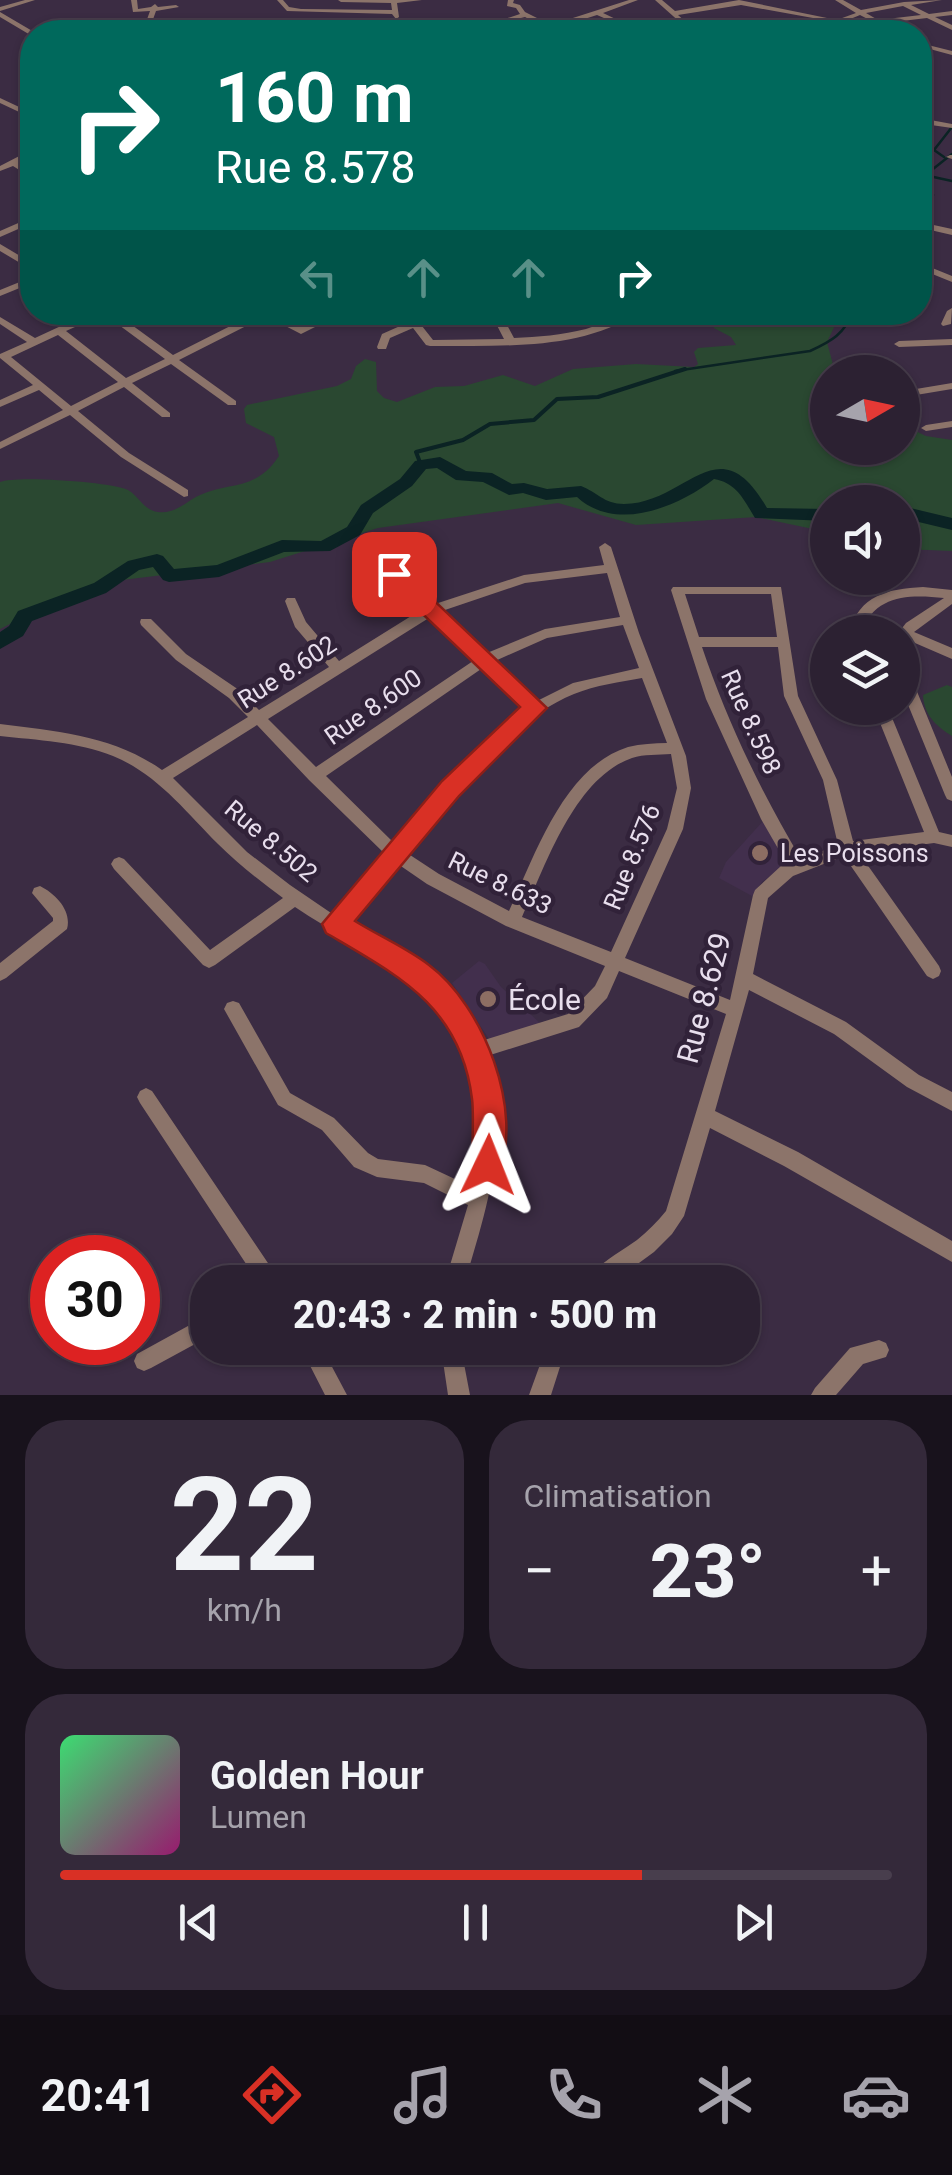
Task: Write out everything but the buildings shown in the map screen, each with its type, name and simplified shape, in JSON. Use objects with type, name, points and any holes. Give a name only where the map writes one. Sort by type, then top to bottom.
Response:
[{"type":"street","points":[[0,11],[32,0]]},
{"type":"street","points":[[134,0],[135,11],[156,4],[176,7]]},
{"type":"street","points":[[279,0],[286,9],[300,12],[396,12]]},
{"type":"street","points":[[340,0],[419,0]]},
{"type":"street","points":[[592,0],[617,6]]},
{"type":"street","points":[[575,20],[635,0]]},
{"type":"street","points":[[658,0],[683,20]]},
{"type":"street","points":[[838,0],[874,20]]},
{"type":"street","points":[[842,20],[863,12],[940,0]]},
{"type":"street","points":[[394,1],[396,20]]},
{"type":"street","points":[[495,4],[510,2],[535,20]]},
{"type":"street","points":[[676,12],[737,2],[824,18]]},
{"type":"street","points":[[904,4],[952,31]]},
{"type":"street","points":[[598,12],[615,20]]},
{"type":"street","points":[[893,20],[952,13]]},
{"type":"street","points":[[508,20],[525,15]]},
{"type":"street","points":[[939,37],[952,31]]},
{"type":"street","points":[[0,169],[20,158]]},
{"type":"street","points":[[12,162],[20,168]]},
{"type":"street","points":[[946,324],[952,311]]},
{"type":"street","points":[[0,320],[35,342]]},
{"type":"street","points":[[73,325],[4,356],[125,455],[184,493]]},
{"type":"street","points":[[121,325],[232,403]]},
{"type":"street","points":[[0,446],[240,325]]},
{"type":"street","points":[[290,325],[301,331],[314,325]]},
{"type":"street","points":[[382,347],[386,336],[410,325]]},
{"type":"street","points":[[417,325],[430,343],[510,341],[610,325]]},
{"type":"street","points":[[502,325],[510,341]]},
{"type":"street","points":[[59,331],[166,415]]},
{"type":"street","points":[[898,344],[952,342]]},
{"type":"street","points":[[0,404],[40,385]]},
{"type":"street","points":[[920,391],[952,386]]},
{"type":"street","points":[[926,428],[952,424]]},
{"type":"street","name":"Rue 8.576","points":[[477,1051],[573,1022],[601,992],[675,829],[684,788],[676,748],[605,547]]},
{"type":"street","name":"Rue 8.602","points":[[163,777],[431,610],[524,579],[612,568]]},
{"type":"street","points":[[378,575],[394,574],[400,578],[536,708]]},
{"type":"street","name":"Rue 8.598","points":[[783,642],[777,590],[677,590],[713,699],[769,818],[797,866]]},
{"type":"street","points":[[864,615],[879,599],[914,593],[952,596]]},
{"type":"street","points":[[920,623],[952,596]]},
{"type":"street","points":[[291,600],[300,624],[337,667]]},
{"type":"street","name":"Rue 8.600","points":[[314,776],[484,660],[546,634],[628,620]]},
{"type":"street","name":"Rue 8.633","points":[[146,622],[181,656],[234,694],[394,852],[432,879],[512,921],[736,1010]]},
{"type":"street","points":[[695,642],[783,642],[791,696],[830,780],[847,848],[933,971]]},
{"type":"street","points":[[920,642],[952,654]]},
{"type":"street","points":[[336,924],[394,852],[513,724],[579,686],[646,672]]},
{"type":"street","points":[[920,716],[952,794]]},
{"type":"street","points":[[889,725],[943,839]]},
{"type":"street","name":"Rue 8.502","points":[[0,730],[114,750],[163,777],[233,849],[295,898],[432,984],[457,1014],[477,1051],[491,1133],[460,1265]]},
{"type":"street","points":[[512,921],[557,827],[599,769],[630,752],[676,748]]},
{"type":"street","name":"Rue 8.629","points":[[619,1265],[654,1243],[674,1216],[736,1010],[761,895],[777,877],[797,866],[847,848],[943,839]]},
{"type":"street","points":[[118,864],[209,960],[295,898]]},
{"type":"street","points":[[0,973],[61,924],[61,915],[40,893]]},
{"type":"street","points":[[744,979],[840,1028],[913,1080],[952,1102]]},
{"type":"street","points":[[233,1009],[284,1099],[328,1124],[361,1160],[377,1168],[425,1174],[478,1200]]},
{"type":"street","points":[[146,1097],[258,1265]]},
{"type":"street","points":[[704,1116],[791,1159],[952,1252]]},
{"type":"street","points":[[160,1351],[190,1335]]},
{"type":"street","points":[[822,1395],[857,1356],[879,1350]]},
{"type":"street","points":[[320,1365],[336,1395]]},
{"type":"street","points":[[454,1365],[459,1395]]},
{"type":"street","points":[[540,1395],[550,1365]]},
{"type":"shaded area","name":"Les Poissons","points":[[765,819],[788,863],[762,882],[752,896],[719,878],[726,862]]},
{"type":"shaded area","name":"École","points":[[479,961],[541,1024],[491,1042],[452,983]]},
{"type":"green space","points":[[714,325],[835,325],[827,342],[830,355],[810,355],[810,465],[920,465],[920,433],[952,440],[952,551],[920,550],[920,485],[810,485],[810,528],[756,517],[636,525],[558,503],[378,528],[270,562],[122,580],[55,601],[0,629],[0,482],[43,479],[104,484],[128,490],[153,511],[170,511],[200,495],[261,475],[279,456],[274,437],[246,423],[247,405],[337,386],[351,379],[356,366],[365,359],[376,362],[377,391],[397,402],[435,387],[464,386],[503,375],[535,386],[573,369],[636,364],[694,367],[698,364],[694,352],[698,348],[736,345]]},
{"type":"green space","points":[[947,685],[952,687],[952,736],[932,719],[923,695]]},
{"type":"waterway","points":[[944,157],[934,150],[952,127]]},
{"type":"waterway","points":[[932,170],[952,154]]},
{"type":"waterway","points":[[932,177],[952,181]]},
{"type":"waterway","points":[[932,191],[932,197]]},
{"type":"waterway","points":[[682,370],[810,351],[825,344],[846,325]]},
{"type":"waterway","points":[[421,465],[416,452],[463,440],[490,424],[534,420],[557,399],[598,397],[682,370]]},
{"type":"waterway","points":[[675,371],[682,370]]},
{"type":"waterway","points":[[0,642],[16,631],[25,616],[100,588],[134,565],[157,560],[169,576],[219,571],[282,546],[324,547],[354,531],[367,509],[415,475],[421,465],[440,462],[462,476],[486,477],[509,490],[524,488],[546,495],[581,491],[593,502],[627,509],[665,500],[711,473],[721,474],[742,486],[761,514],[810,515]]},
{"type":"waterway","points":[[920,516],[952,524]]},
{"type":"place","name":"Les Poissons","points":[[760,853]]},
{"type":"place","name":"École","points":[[488,999]]},
{"type":"route","points":[[394,574],[536,708],[513,724],[451,788],[336,924],[420,975],[457,1014],[477,1051],[487,1094],[491,1133],[488,1165]]}]
